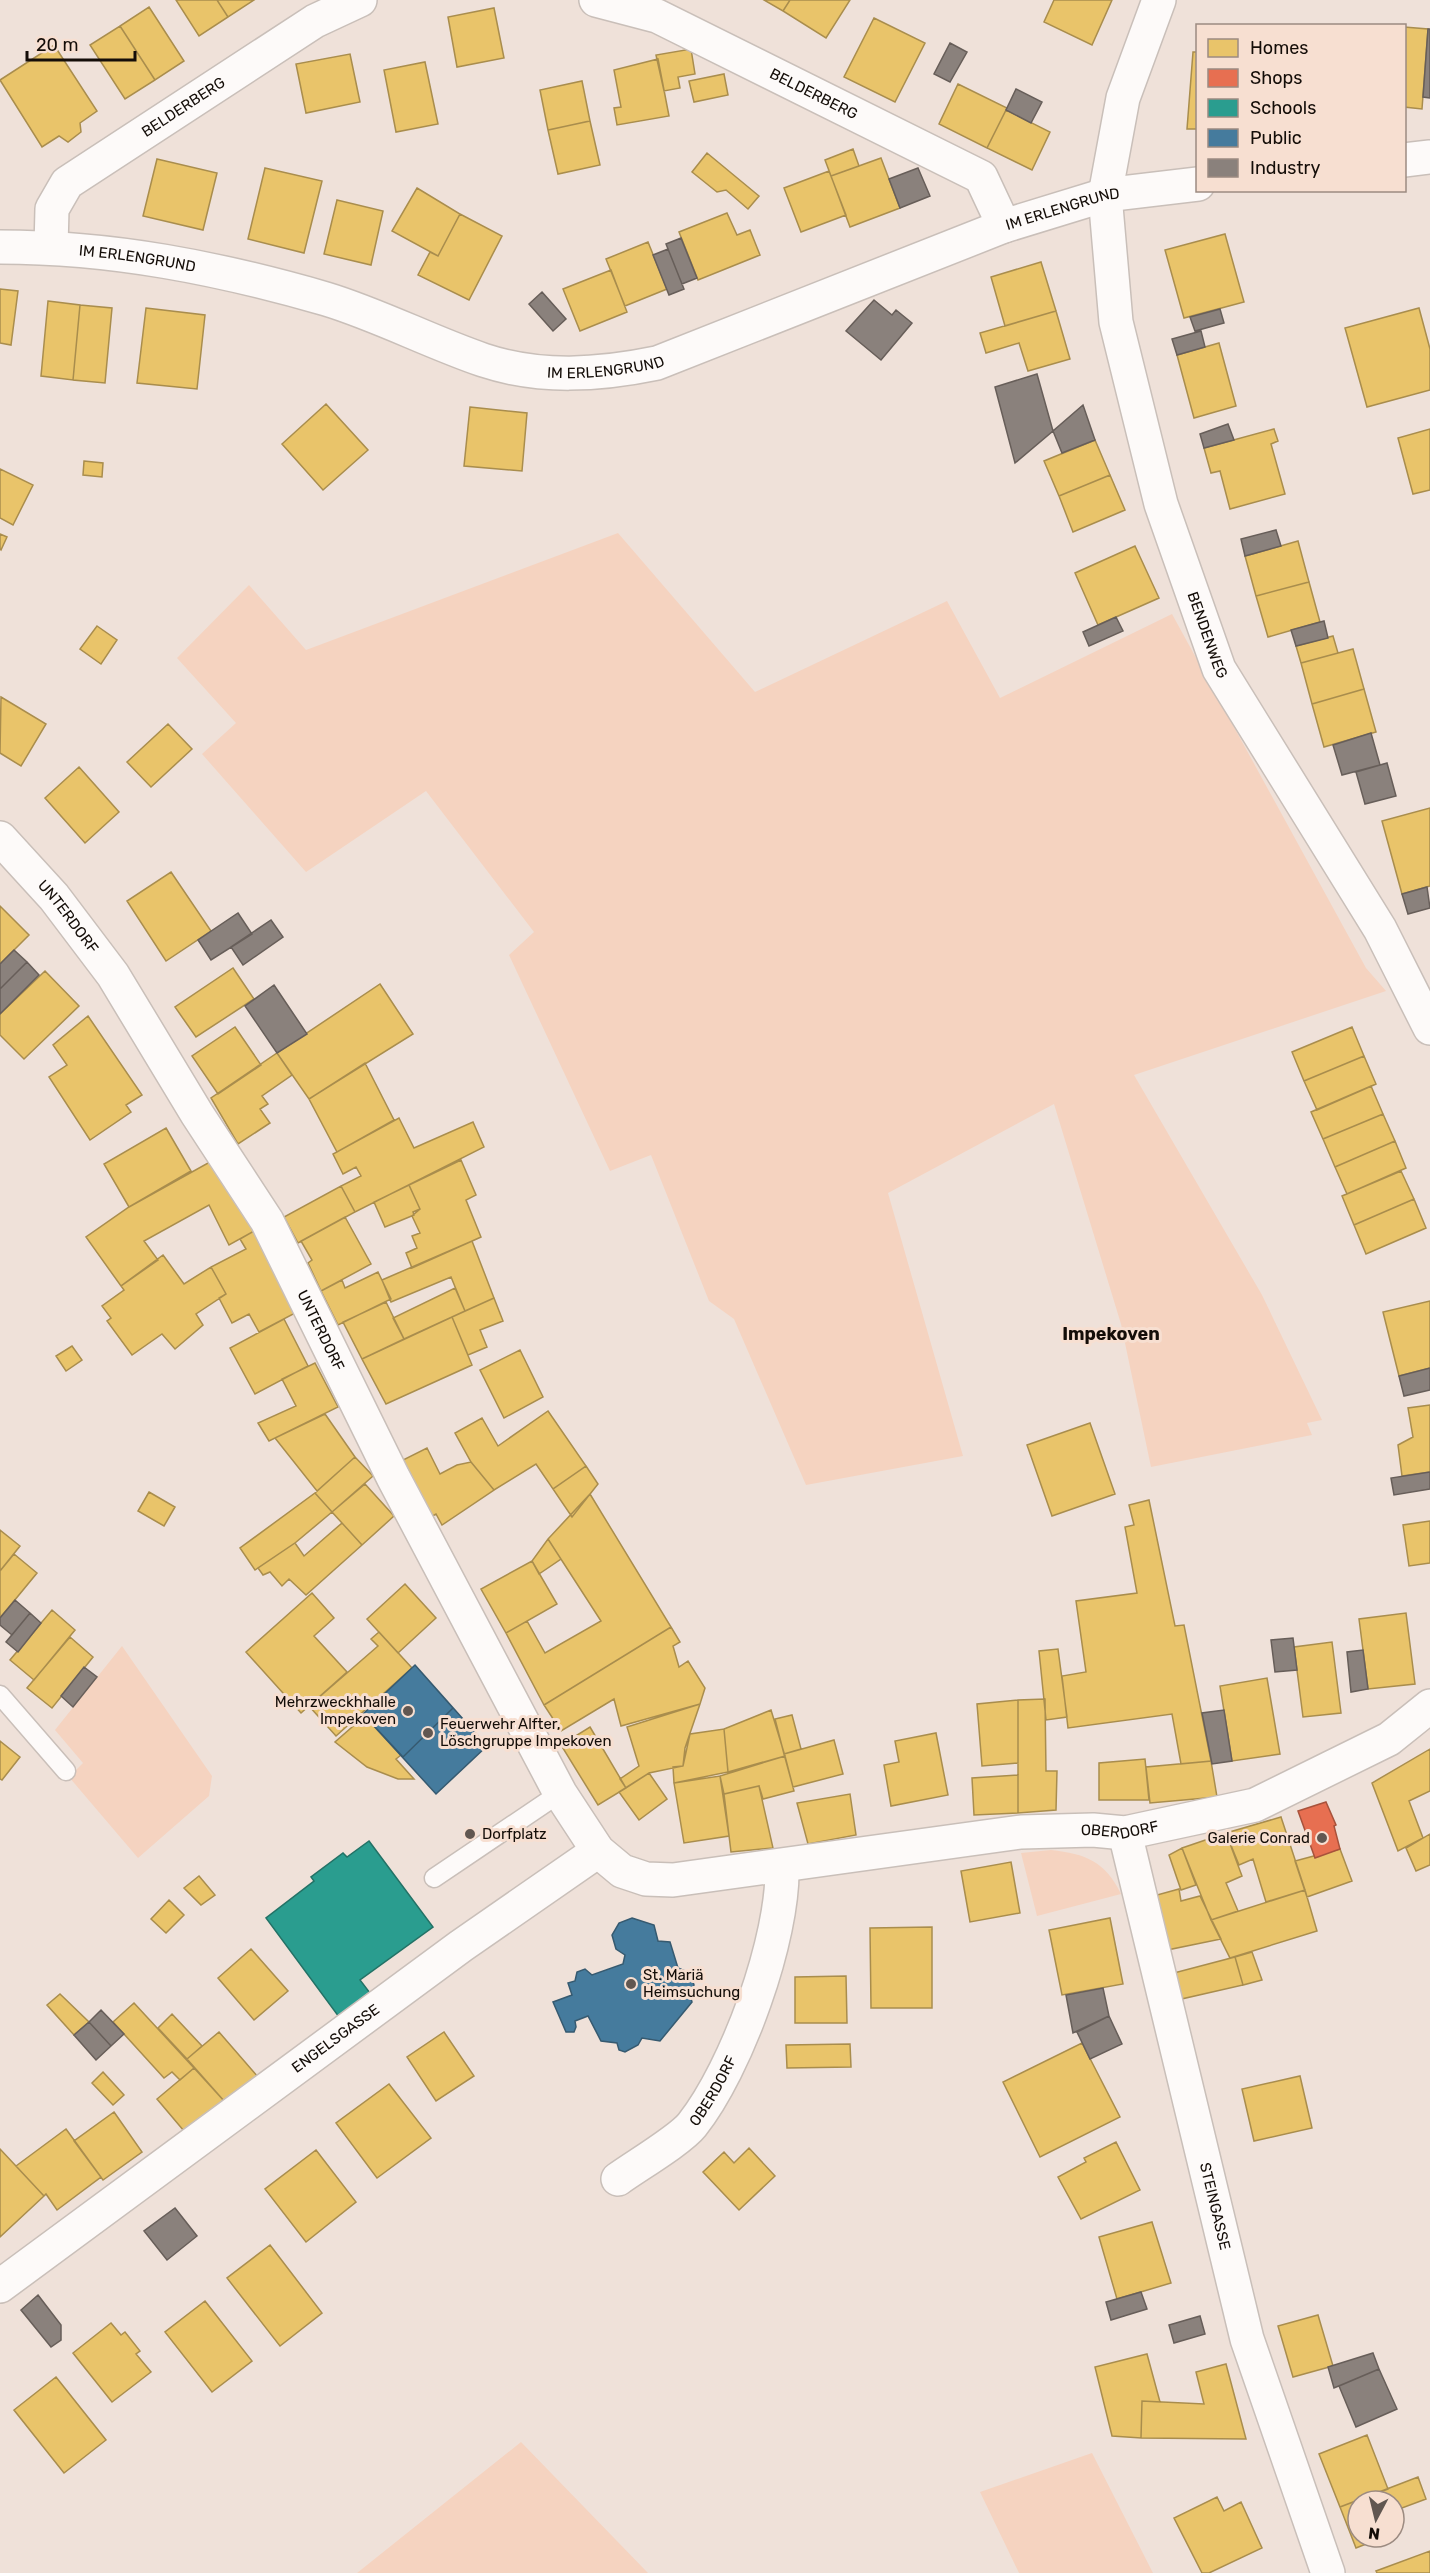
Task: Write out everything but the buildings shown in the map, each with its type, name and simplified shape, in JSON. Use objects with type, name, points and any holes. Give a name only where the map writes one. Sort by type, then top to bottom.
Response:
[{"type":"street","name":"BELDERBERG","points":[[51,247],[52,209],[67,183],[315,21],[360,0]]},
{"type":"street","name":"BELDERBERG","points":[[596,0],[657,16],[981,177],[1004,226]]},
{"type":"street","name":"BENDENWEG","points":[[1159,0],[1123,98],[1105,195],[1116,322],[1161,504],[1219,669],[1380,929],[1430,1028]]},
{"type":"street","points":[[1406,160],[1430,158]]},
{"type":"street","name":"IM ERLENGRUND","points":[[0,247],[51,247],[115,252],[208,269],[328,300],[485,360],[560,374],[609,373],[657,363],[1004,226],[1105,195],[1196,184]]},
{"type":"street","name":"UNTERDORF","points":[[0,838],[54,897],[113,975],[197,1114],[267,1221],[393,1477],[560,1793],[598,1851]]},
{"type":"street","name":"OBERDORF","points":[[598,1851],[622,1871],[646,1879],[674,1880],[1021,1832],[1093,1830],[1125,1833],[1255,1805],[1389,1739],[1430,1706]]},
{"type":"street","name":"STEINGASSE","points":[[1125,1833],[1247,2339],[1328,2573]]},
{"type":"street","name":"ENGELSGASSE","points":[[0,2286],[461,1946],[598,1851]]},
{"type":"street","name":"OBERDORF","points":[[618,2179],[691,2127],[726,2075],[751,2010],[777,1922],[783,1895],[782,1866]]},
{"type":"lane","points":[[0,1695],[66,1771]]},
{"type":"lane","points":[[434,1878],[560,1793]]},
{"type":"shaded area","points":[[618,533],[755,692],[947,601],[1000,698],[1172,614],[1366,968],[1386,991],[1134,1075],[1262,1295],[1322,1420],[1307,1423],[1312,1435],[1151,1467],[1121,1324],[1054,1104],[888,1193],[963,1456],[806,1485],[734,1319],[709,1301],[651,1155],[610,1171],[509,955],[534,932],[426,791],[306,872],[202,754],[236,723],[177,658],[249,585],[306,650]]},
{"type":"shaded area","points":[[122,1646],[212,1776],[209,1796],[138,1858],[69,1777],[83,1763],[55,1730]]},
{"type":"shaded area","points":[[1051,1850],[1074,1854],[1093,1861],[1108,1874],[1121,1894],[1037,1916],[1021,1853]]},
{"type":"shaded area","points":[[521,2442],[648,2573],[357,2573]]},
{"type":"shaded area","points":[[1092,2453],[1153,2573],[1019,2573],[980,2492]]},
{"type":"place","name":"Mehrzweckhhalle Impekoven","points":[[408,1711]]},
{"type":"place","name":"Feuerwehr Alfter, Löschgruppe Impekoven","points":[[428,1733]]},
{"type":"place","name":"Dorfplatz","points":[[470,1834]]},
{"type":"place","name":"Galerie Conrad","points":[[1322,1838]]},
{"type":"place","name":"St. Mariä Heimsuchung","points":[[631,1984]]},
{"type":"district","name":"Impekoven","points":[[1111,1334]]}]
